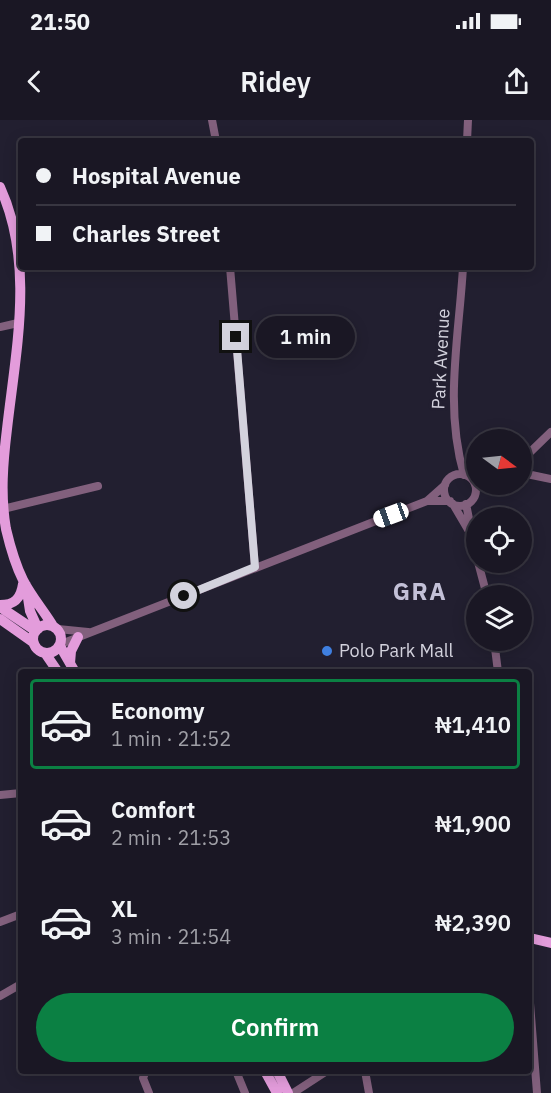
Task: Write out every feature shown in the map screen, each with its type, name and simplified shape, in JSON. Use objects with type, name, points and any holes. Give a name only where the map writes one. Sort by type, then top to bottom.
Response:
[{"type":"main road","points":[[0,187],[16,222],[18,246]]},
{"type":"main road","points":[[20,270],[18,323],[2,469],[3,509],[11,548],[25,583],[30,610],[37,630],[34,643]]},
{"type":"main road","points":[[0,606],[11,604],[19,598],[25,583]]},
{"type":"main road","points":[[25,583],[61,636],[60,644],[55,651],[45,653]]},
{"type":"main road","points":[[0,606],[37,630]]},
{"type":"main road","points":[[0,619],[34,643],[37,649],[45,653],[56,669]]},
{"type":"main road","points":[[37,630],[44,625],[55,628]]},
{"type":"main road","points":[[73,668],[71,651],[78,637]]},
{"type":"main road","points":[[60,644],[73,668]]},
{"type":"main road","points":[[532,938],[551,943]]},
{"type":"main road","points":[[532,947],[551,943]]},
{"type":"main road","points":[[266,1074],[276,1093]]},
{"type":"main road","points":[[278,1074],[291,1093]]},
{"type":"street","points":[[212,120],[215,138]]},
{"type":"street","points":[[467,138],[468,120]]},
{"type":"street","points":[[230,270],[255,567]]},
{"type":"street","name":"Park Avenue","points":[[460,475],[453,384],[463,270]]},
{"type":"street","points":[[0,327],[18,323]]},
{"type":"street","points":[[532,450],[551,432]]},
{"type":"street","points":[[60,644],[427,501],[449,479],[460,475],[466,477]]},
{"type":"street","points":[[532,475],[551,479]]},
{"type":"street","points":[[445,485],[446,495],[466,528]]},
{"type":"street","points":[[3,509],[98,486]]},
{"type":"street","points":[[427,501],[466,504],[475,495]]},
{"type":"street","points":[[55,628],[91,632]]},
{"type":"street","points":[[495,651],[498,669]]},
{"type":"street","points":[[0,795],[18,793]]},
{"type":"street","points":[[0,922],[18,915]]},
{"type":"street","points":[[0,996],[18,986]]},
{"type":"street","points":[[532,1029],[537,1093]]},
{"type":"street","points":[[237,1074],[245,1093]]},
{"type":"street","points":[[291,1093],[322,1074]]},
{"type":"street","points":[[366,1074],[369,1093]]},
{"type":"street","points":[[145,1075],[149,1093]]},
{"type":"place","name":"Polo Park Mall","points":[[327,651]]},
{"type":"district","name":"GRA","points":[[420,592]]},
{"type":"route","points":[[184,596],[255,567],[236,337]]}]
